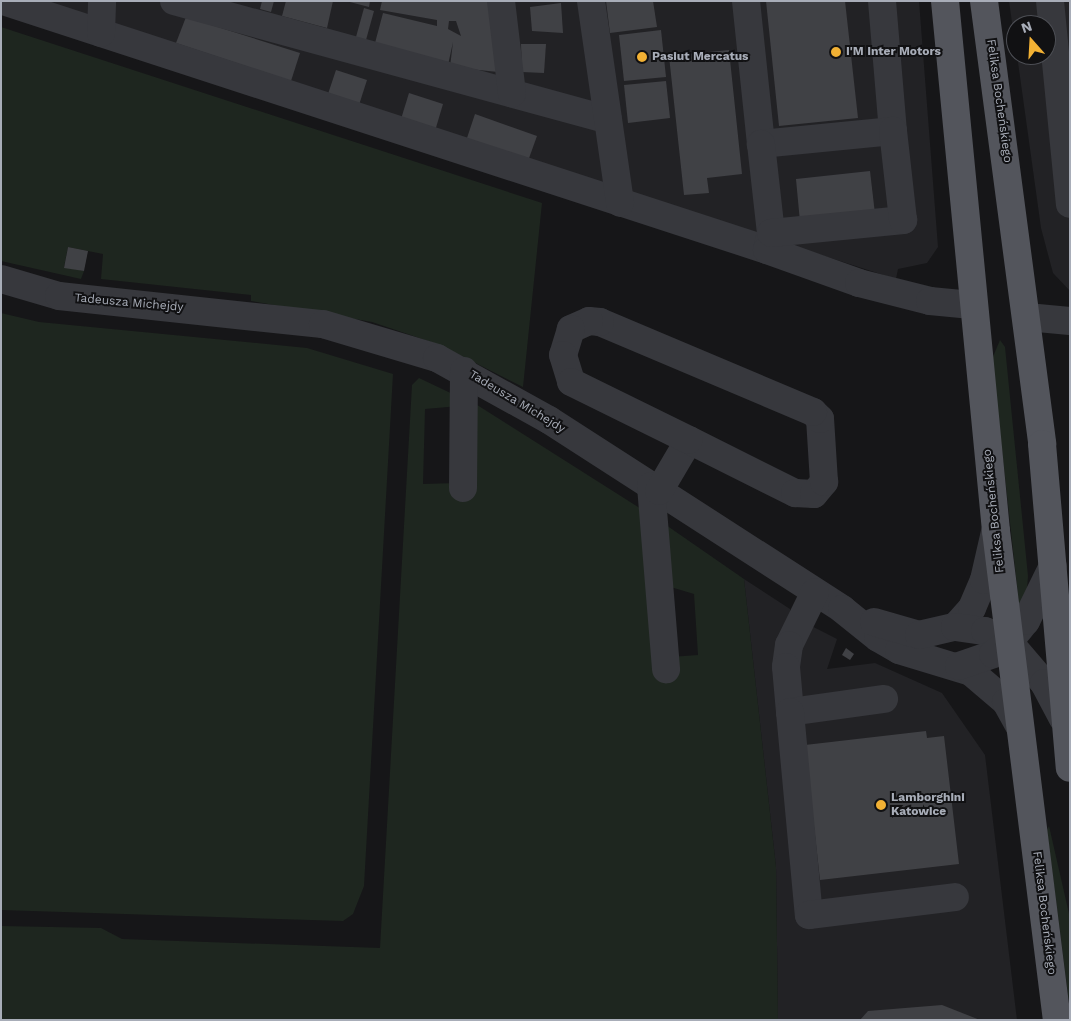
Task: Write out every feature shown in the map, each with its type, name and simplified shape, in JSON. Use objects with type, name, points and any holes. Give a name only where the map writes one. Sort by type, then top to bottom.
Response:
[{"type":"main road","name":"Feliksa Bocheńskiego","points":[[945,1],[972,305],[996,531],[1057,1020]]},
{"type":"main road","name":"Feliksa Bocheńskiego","points":[[984,1],[1027,317],[1053,566],[1063,718],[1070,768]]},
{"type":"street","points":[[3,1],[620,203],[769,241],[859,283],[930,301],[972,305]]},
{"type":"street","points":[[101,32],[102,1]]},
{"type":"street","points":[[174,1],[206,6],[608,120]]},
{"type":"street","points":[[501,1],[512,93]]},
{"type":"street","points":[[591,1],[620,203]]},
{"type":"street","points":[[746,1],[762,144],[769,241]]},
{"type":"street","points":[[769,241],[903,220],[882,1]]},
{"type":"street","points":[[1050,1],[1065,101],[1070,204]]},
{"type":"street","points":[[762,144],[893,131]]},
{"type":"street","name":"Tadeusza Michejdy","points":[[1,279],[58,296],[323,324],[386,340],[464,370],[842,609],[899,650],[959,666],[988,684],[1020,727]]},
{"type":"street","points":[[1027,317],[1070,321]]},
{"type":"street","points":[[589,321],[600,322],[813,412],[822,426],[824,482],[814,494],[795,492],[689,440],[571,382],[563,355],[571,329],[589,321]]},
{"type":"street","points":[[463,488],[464,370]]},
{"type":"street","points":[[666,669],[655,489],[689,440]]},
{"type":"street","points":[[956,627],[972,608],[984,580],[996,531]]},
{"type":"street","points":[[959,666],[993,654],[1009,642],[1026,621],[1053,566]]},
{"type":"street","points":[[815,592],[789,645],[786,667],[809,915],[955,897]]},
{"type":"street","name":"Tadeusza Michejdy","points":[[842,609],[919,635],[956,627],[985,631],[1009,642],[1044,683],[1063,718]]},
{"type":"street","points":[[790,712],[884,699]]},
{"type":"shaded area","points":[[29,1],[919,1],[938,247],[927,263],[898,269],[896,279]]},
{"type":"shaded area","points":[[1009,1],[1070,1],[1070,291],[1053,273],[1041,228],[1018,65],[1056,65],[1056,15],[1011,15]]},
{"type":"shaded area","points":[[1,27],[542,203],[523,387],[440,345],[372,322],[251,301],[251,295],[101,279],[103,254],[68,247],[64,267],[84,271],[81,279],[1,261]]},
{"type":"shaded area","points":[[1,313],[39,322],[307,348],[393,374],[364,886],[353,914],[343,921],[1,910]]},
{"type":"shaded area","points":[[1000,340],[1005,347],[1028,576],[1026,602],[1019,604],[992,359]]},
{"type":"shaded area","points":[[419,378],[459,397],[459,406],[425,409],[423,484],[458,483],[474,403],[646,512],[670,657],[698,655],[694,594],[664,585],[666,525],[744,579],[776,867],[778,1020],[1,1020],[1,926],[101,928],[122,939],[380,948],[412,385]]},
{"type":"shaded area","points":[[744,579],[790,609],[790,615],[837,639],[827,669],[875,663],[942,693],[985,755],[1017,1020],[778,1020],[776,867]]},
{"type":"shaded area","points":[[1049,826],[1070,918],[1070,1010],[1047,830]]},
{"type":"building","points":[[262,1],[274,1],[271,12],[260,9]]},
{"type":"building","points":[[286,1],[333,1],[327,28],[282,16]]},
{"type":"building","points":[[346,1],[370,1],[369,7]]},
{"type":"building","points":[[382,1],[491,1],[498,72],[450,67],[453,42],[448,65],[375,43],[383,13],[437,26],[437,20],[380,10]],"holes":[[[449,21],[456,21],[461,36],[448,29]]]},
{"type":"building","points":[[606,1],[653,1],[657,27],[610,33]]},
{"type":"building","points":[[766,1],[845,1],[858,118],[779,126]]},
{"type":"building","points":[[561,3],[563,33],[532,31],[530,7]]},
{"type":"building","points":[[364,8],[374,11],[366,40],[356,37]]},
{"type":"building","points":[[186,17],[300,53],[291,81],[176,43]]},
{"type":"building","points":[[661,30],[666,77],[624,81],[619,35]]},
{"type":"building","points":[[521,44],[546,44],[544,73],[522,72]]},
{"type":"building","points":[[729,50],[742,174],[707,178],[709,193],[684,195],[669,56]]},
{"type":"building","points":[[336,70],[367,80],[359,105],[328,94]]},
{"type":"building","points":[[666,81],[670,118],[628,123],[624,85]]},
{"type":"building","points":[[409,93],[443,104],[435,131],[401,119]]},
{"type":"building","points":[[475,114],[537,136],[528,161],[466,141]]},
{"type":"building","points":[[870,171],[875,214],[800,222],[796,179]]},
{"type":"building","points":[[68,247],[88,251],[84,271],[64,268]]},
{"type":"building","points":[[846,648],[854,654],[850,660],[842,655]]},
{"type":"building","points":[[926,731],[927,738],[944,736],[959,864],[820,880],[805,745]]},
{"type":"building","points":[[942,1005],[980,1020],[860,1020],[868,1011]]},
{"type":"place","name":"I'M Inter Motors","points":[[836,52]]},
{"type":"place","name":"Pasiut Mercatus","points":[[642,57]]},
{"type":"place","name":"Lamborghini Katowice","points":[[881,805]]}]
